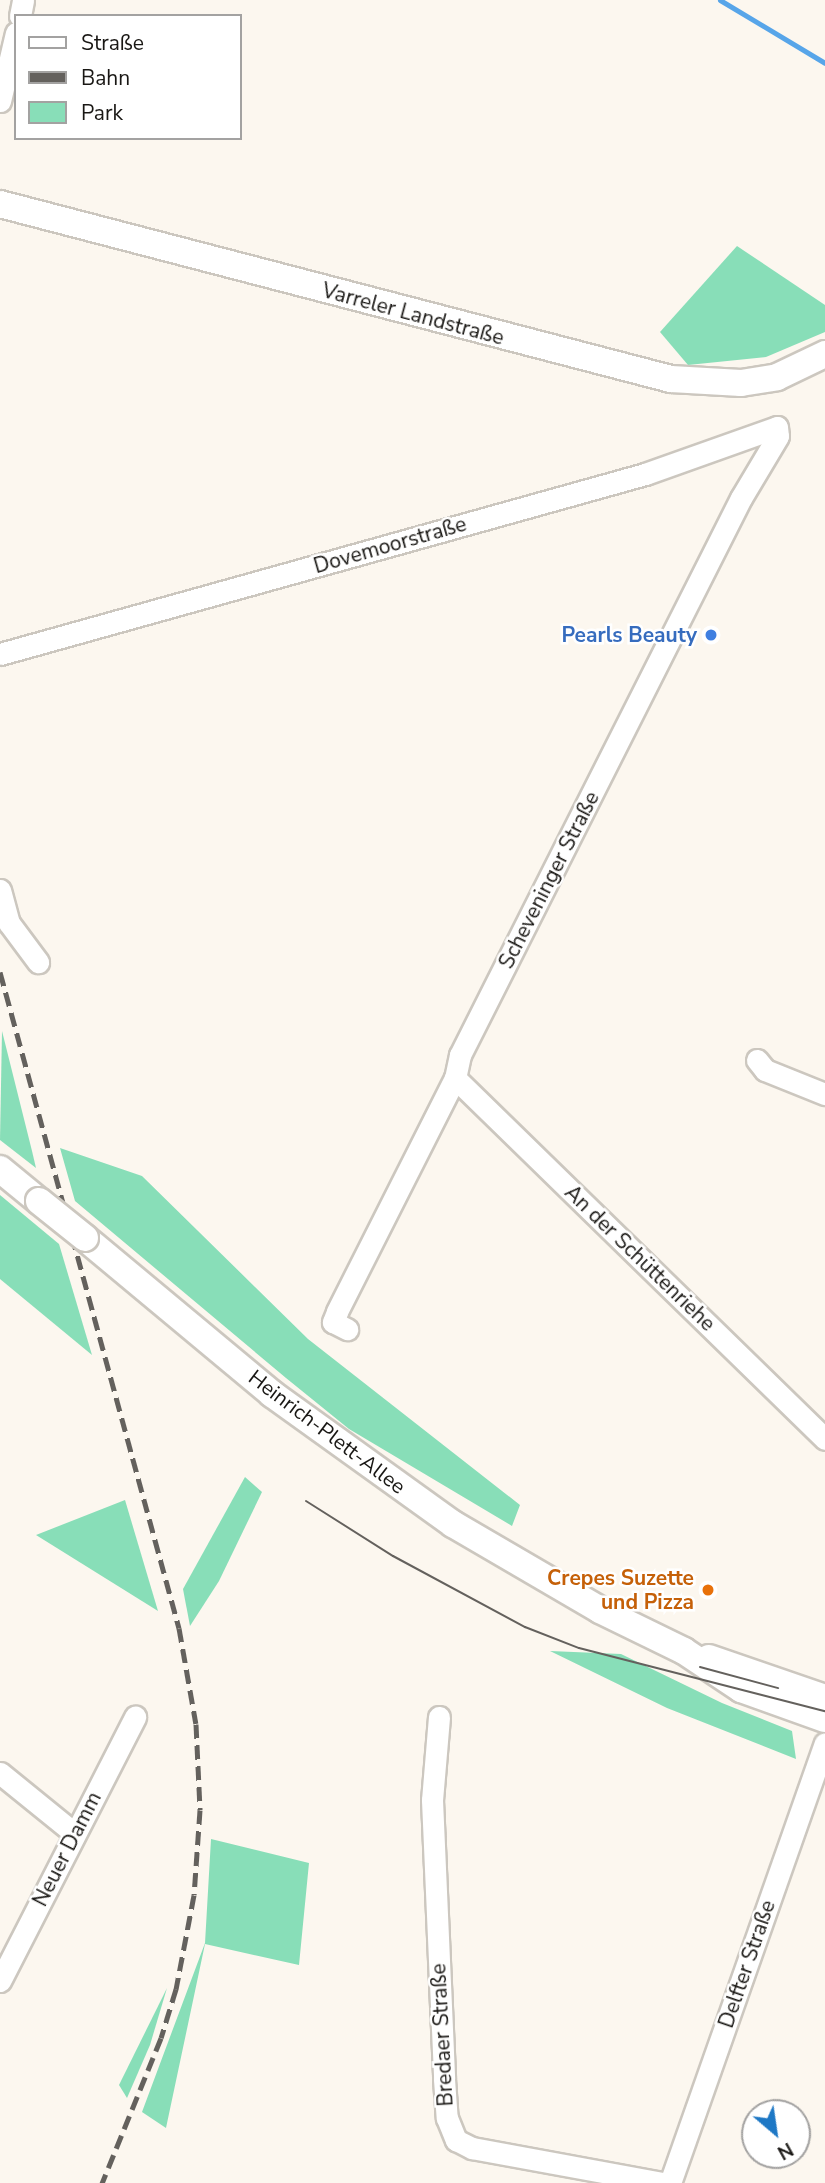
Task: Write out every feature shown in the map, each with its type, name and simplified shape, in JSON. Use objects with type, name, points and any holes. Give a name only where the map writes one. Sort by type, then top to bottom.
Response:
[{"type":"main road","name":"Varreler Landstraße","points":[[0,204],[671,379],[713,385],[741,383],[777,377],[825,354]]},
{"type":"main road","name":"Heinrich-Plett-Allee","points":[[0,1169],[221,1353],[362,1462],[520,1566],[684,1651],[741,1689],[825,1719]]},
{"type":"main road","name":"Heinrich-Plett-Allee","points":[[684,1651],[762,1673],[825,1698]]},
{"type":"street","points":[[0,101],[14,42]]},
{"type":"street","name":"Dovemoorstraße","points":[[0,654],[645,474],[777,427]]},
{"type":"street","name":"Scheveninger Straße","points":[[347,1329],[333,1322],[456,1078],[460,1055],[741,498],[778,436],[777,427]]},
{"type":"street","points":[[0,890],[9,923],[38,962]]},
{"type":"street","points":[[757,1060],[765,1070],[825,1094]]},
{"type":"street","name":"An der Schüttenriehe","points":[[456,1078],[825,1439]]},
{"type":"street","name":"Neuer Damm","points":[[0,1981],[135,1717]]},
{"type":"street","name":"Bredaer Straße","points":[[439,1717],[432,1814],[444,2079],[447,2118],[456,2140],[472,2148],[662,2183]]},
{"type":"street","name":"Delfter Straße","points":[[670,2183],[825,1744]]},
{"type":"street","points":[[0,1773],[74,1833]]},
{"type":"green space","points":[[737,246],[825,305],[825,332],[766,357],[688,365],[660,332]]},
{"type":"green space","points":[[2,1031],[32,1151],[36,1168],[0,1140]]},
{"type":"green space","points":[[60,1148],[142,1176],[308,1339],[520,1505],[512,1526],[349,1429],[286,1378],[75,1201]]},
{"type":"green space","points":[[0,1195],[59,1244],[92,1355],[0,1279]]},
{"type":"green space","points":[[245,1477],[262,1492],[219,1581],[190,1626],[183,1589]]},
{"type":"green space","points":[[125,1500],[158,1611],[36,1535]]},
{"type":"green space","points":[[550,1651],[621,1654],[722,1703],[792,1731],[796,1759],[667,1708]]},
{"type":"green space","points":[[211,1839],[309,1863],[299,1965],[205,1944],[166,2128],[142,2112],[205,1943]]},
{"type":"green space","points":[[167,1988],[150,2045],[127,2098],[119,2085]]},
{"type":"waterway","points":[[720,0],[825,63]]},
{"type":"tram line","points":[[306,1501],[393,1556],[525,1627],[579,1648],[825,1711]]},
{"type":"tram line","points":[[700,1667],[778,1688]]},
{"type":"railway","points":[[0,972],[179,1628],[196,1724],[200,1810],[194,1895],[176,1989],[161,2038],[102,2183]]},
{"type":"place","name":"Pearls Beauty","points":[[711,635]]},
{"type":"place","name":"Crepes Suzette und Pizza","points":[[708,1590]]}]
